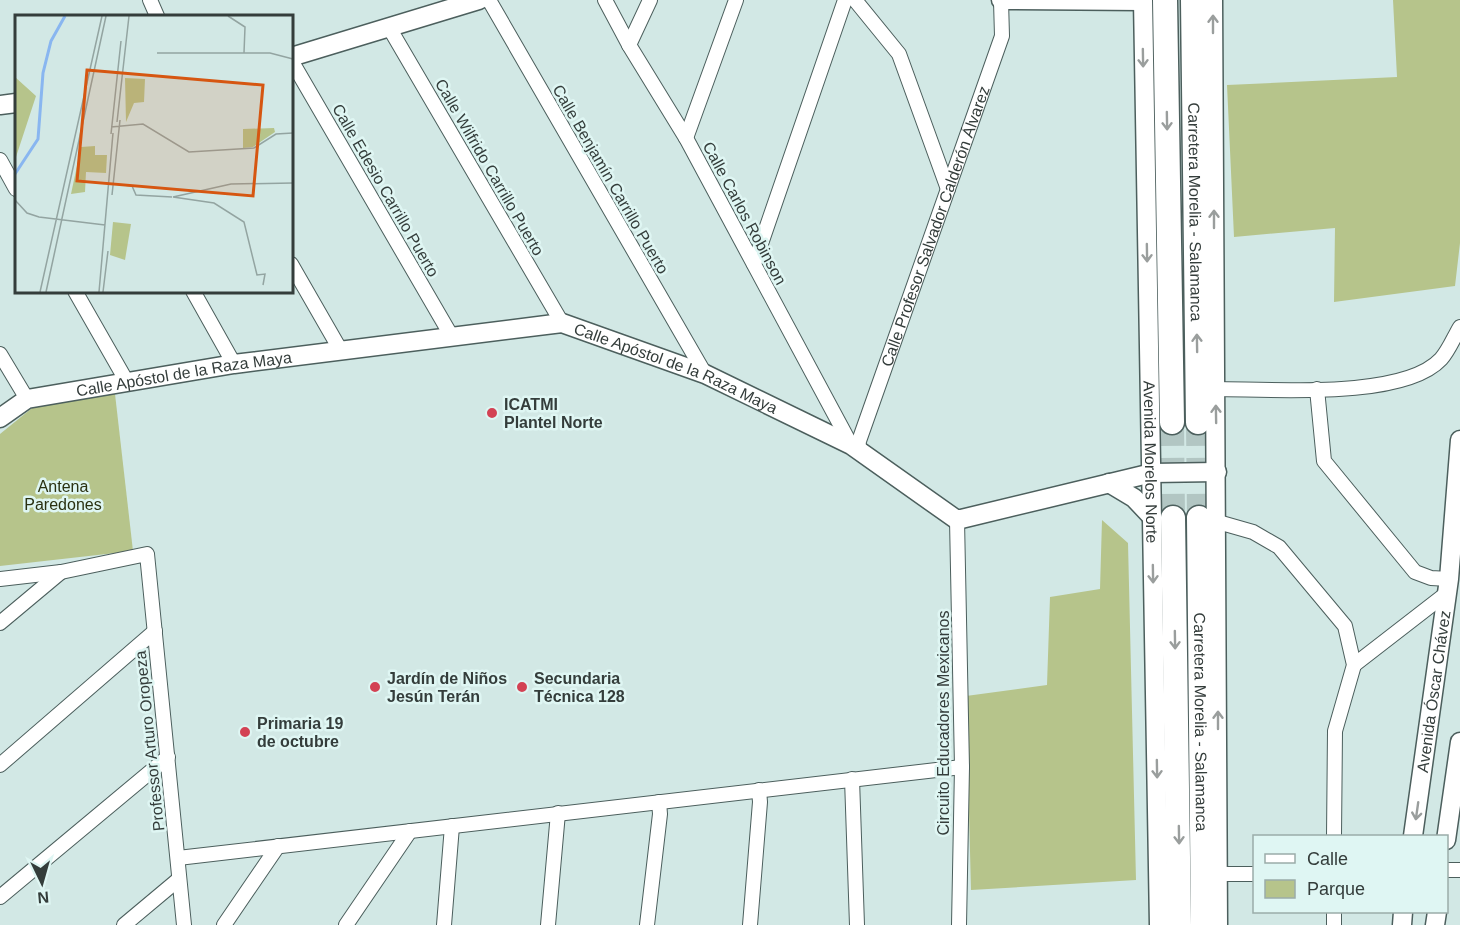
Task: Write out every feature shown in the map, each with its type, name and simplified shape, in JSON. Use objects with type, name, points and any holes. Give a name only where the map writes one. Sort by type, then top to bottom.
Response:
[{"type":"highway","name":"Carretera Morelia - Salamanca","points":[[1150,0],[1172,422]]},
{"type":"highway","name":"Carretera Morelia - Salamanca","points":[[1193,0],[1198,422]]},
{"type":"highway","name":"Carretera Morelia - Salamanca","points":[[1163,518],[1179,925]]},
{"type":"highway","name":"Carretera Morelia - Salamanca","points":[[1203,925],[1208,520]]},
{"type":"street","points":[[150,0],[157,15]]},
{"type":"street","points":[[292,58],[478,0]]},
{"type":"street","name":"Calle Benjamín Carrillo Puerto","points":[[489,0],[705,374]]},
{"type":"street","name":"Calle Carlos Robinson","points":[[605,0],[629,45],[686,138],[855,448]]},
{"type":"street","points":[[629,45],[650,0]]},
{"type":"street","points":[[686,138],[736,0]]},
{"type":"street","points":[[754,264],[845,0]]},
{"type":"street","points":[[855,0],[899,54],[948,189]]},
{"type":"street","points":[[1001,0],[1150,0]]},
{"type":"street","name":"Calle Profesor Salvador Calderón Álvarez","points":[[855,448],[1002,36],[1001,0]]},
{"type":"street","name":"Avenida Morelos Norte","points":[[1150,0],[1152,473],[1163,518],[1159,925]]},
{"type":"street","points":[[1213,0],[1216,472],[1208,520],[1218,925]]},
{"type":"street","name":"Calle Wilfrido Carrillo Puerto","points":[[390,29],[562,323]]},
{"type":"street","name":"Calle Edesio Carrillo Puerto","points":[[292,60],[452,337]]},
{"type":"street","points":[[0,105],[15,103]]},
{"type":"street","points":[[0,160],[15,187]]},
{"type":"street","points":[[292,266],[341,351]]},
{"type":"street","points":[[76,292],[127,382]]},
{"type":"street","points":[[194,292],[234,364]]},
{"type":"street","name":"Calle Apóstol de la Raza Maya","points":[[0,418],[27,399],[127,382],[234,364],[562,323],[705,374],[855,448],[957,520]]},
{"type":"street","points":[[1215,389],[1317,389],[1387,384],[1416,376],[1441,359],[1460,327]]},
{"type":"street","points":[[0,354],[27,399]]},
{"type":"street","points":[[1317,389],[1324,461],[1415,572],[1448,586],[1354,665]]},
{"type":"street","name":"Avenida Óscar Chávez","points":[[1413,835],[1448,586],[1460,440]]},
{"type":"street","points":[[957,520],[1152,473],[1216,472]]},
{"type":"street","points":[[1109,483],[1163,518]]},
{"type":"street","name":"Circuito Educadores Mexicanos","points":[[957,520],[962,766],[958,925]]},
{"type":"street","points":[[1208,520],[1253,532],[1279,547],[1345,626],[1354,665],[1335,731],[1334,835]]},
{"type":"street","name":"Professor Arturo Oropeza","points":[[61,572],[147,554],[184,925]]},
{"type":"street","points":[[0,579],[61,572]]},
{"type":"street","points":[[0,623],[61,572]]},
{"type":"street","points":[[0,765],[155,632]]},
{"type":"street","name":"Avenida Óscar Chávez","points":[[1447,835],[1460,742]]},
{"type":"street","points":[[0,897],[168,757]]},
{"type":"street","points":[[178,858],[962,766]]},
{"type":"street","points":[[852,779],[857,925]]},
{"type":"street","points":[[750,925],[759,790]]},
{"type":"street","points":[[648,925],[660,814],[659,802]]},
{"type":"street","points":[[548,925],[558,813]]},
{"type":"street","points":[[444,925],[452,826]]},
{"type":"street","points":[[346,925],[410,831]]},
{"type":"street","points":[[224,925],[278,846]]},
{"type":"street","points":[[1218,874],[1253,874]]},
{"type":"street","points":[[124,925],[179,879]]},
{"type":"green space","points":[[1393,0],[1460,0],[1460,243],[1455,286],[1334,302],[1335,228],[1234,237],[1227,85],[1397,77]]},
{"type":"green space","name":"Antena Paredones","points":[[115,394],[133,551],[0,566],[0,434],[37,404]]},
{"type":"green space","points":[[1102,520],[1128,543],[1136,880],[971,890],[966,696],[1047,685],[1050,597],[1100,589]]},
{"type":"tunnel","points":[[1172,422],[1173,518]]},
{"type":"tunnel","points":[[1198,422],[1199,518]]},
{"type":"place","name":"ICATMI Plantel Norte","points":[[492,413]]},
{"type":"place","name":"Jardín de Niños Jesún Terán","points":[[375,687]]},
{"type":"place","name":"Secundaria Técnica 128","points":[[522,687]]},
{"type":"place","name":"Primaria 19 de octubre","points":[[245,732]]}]
